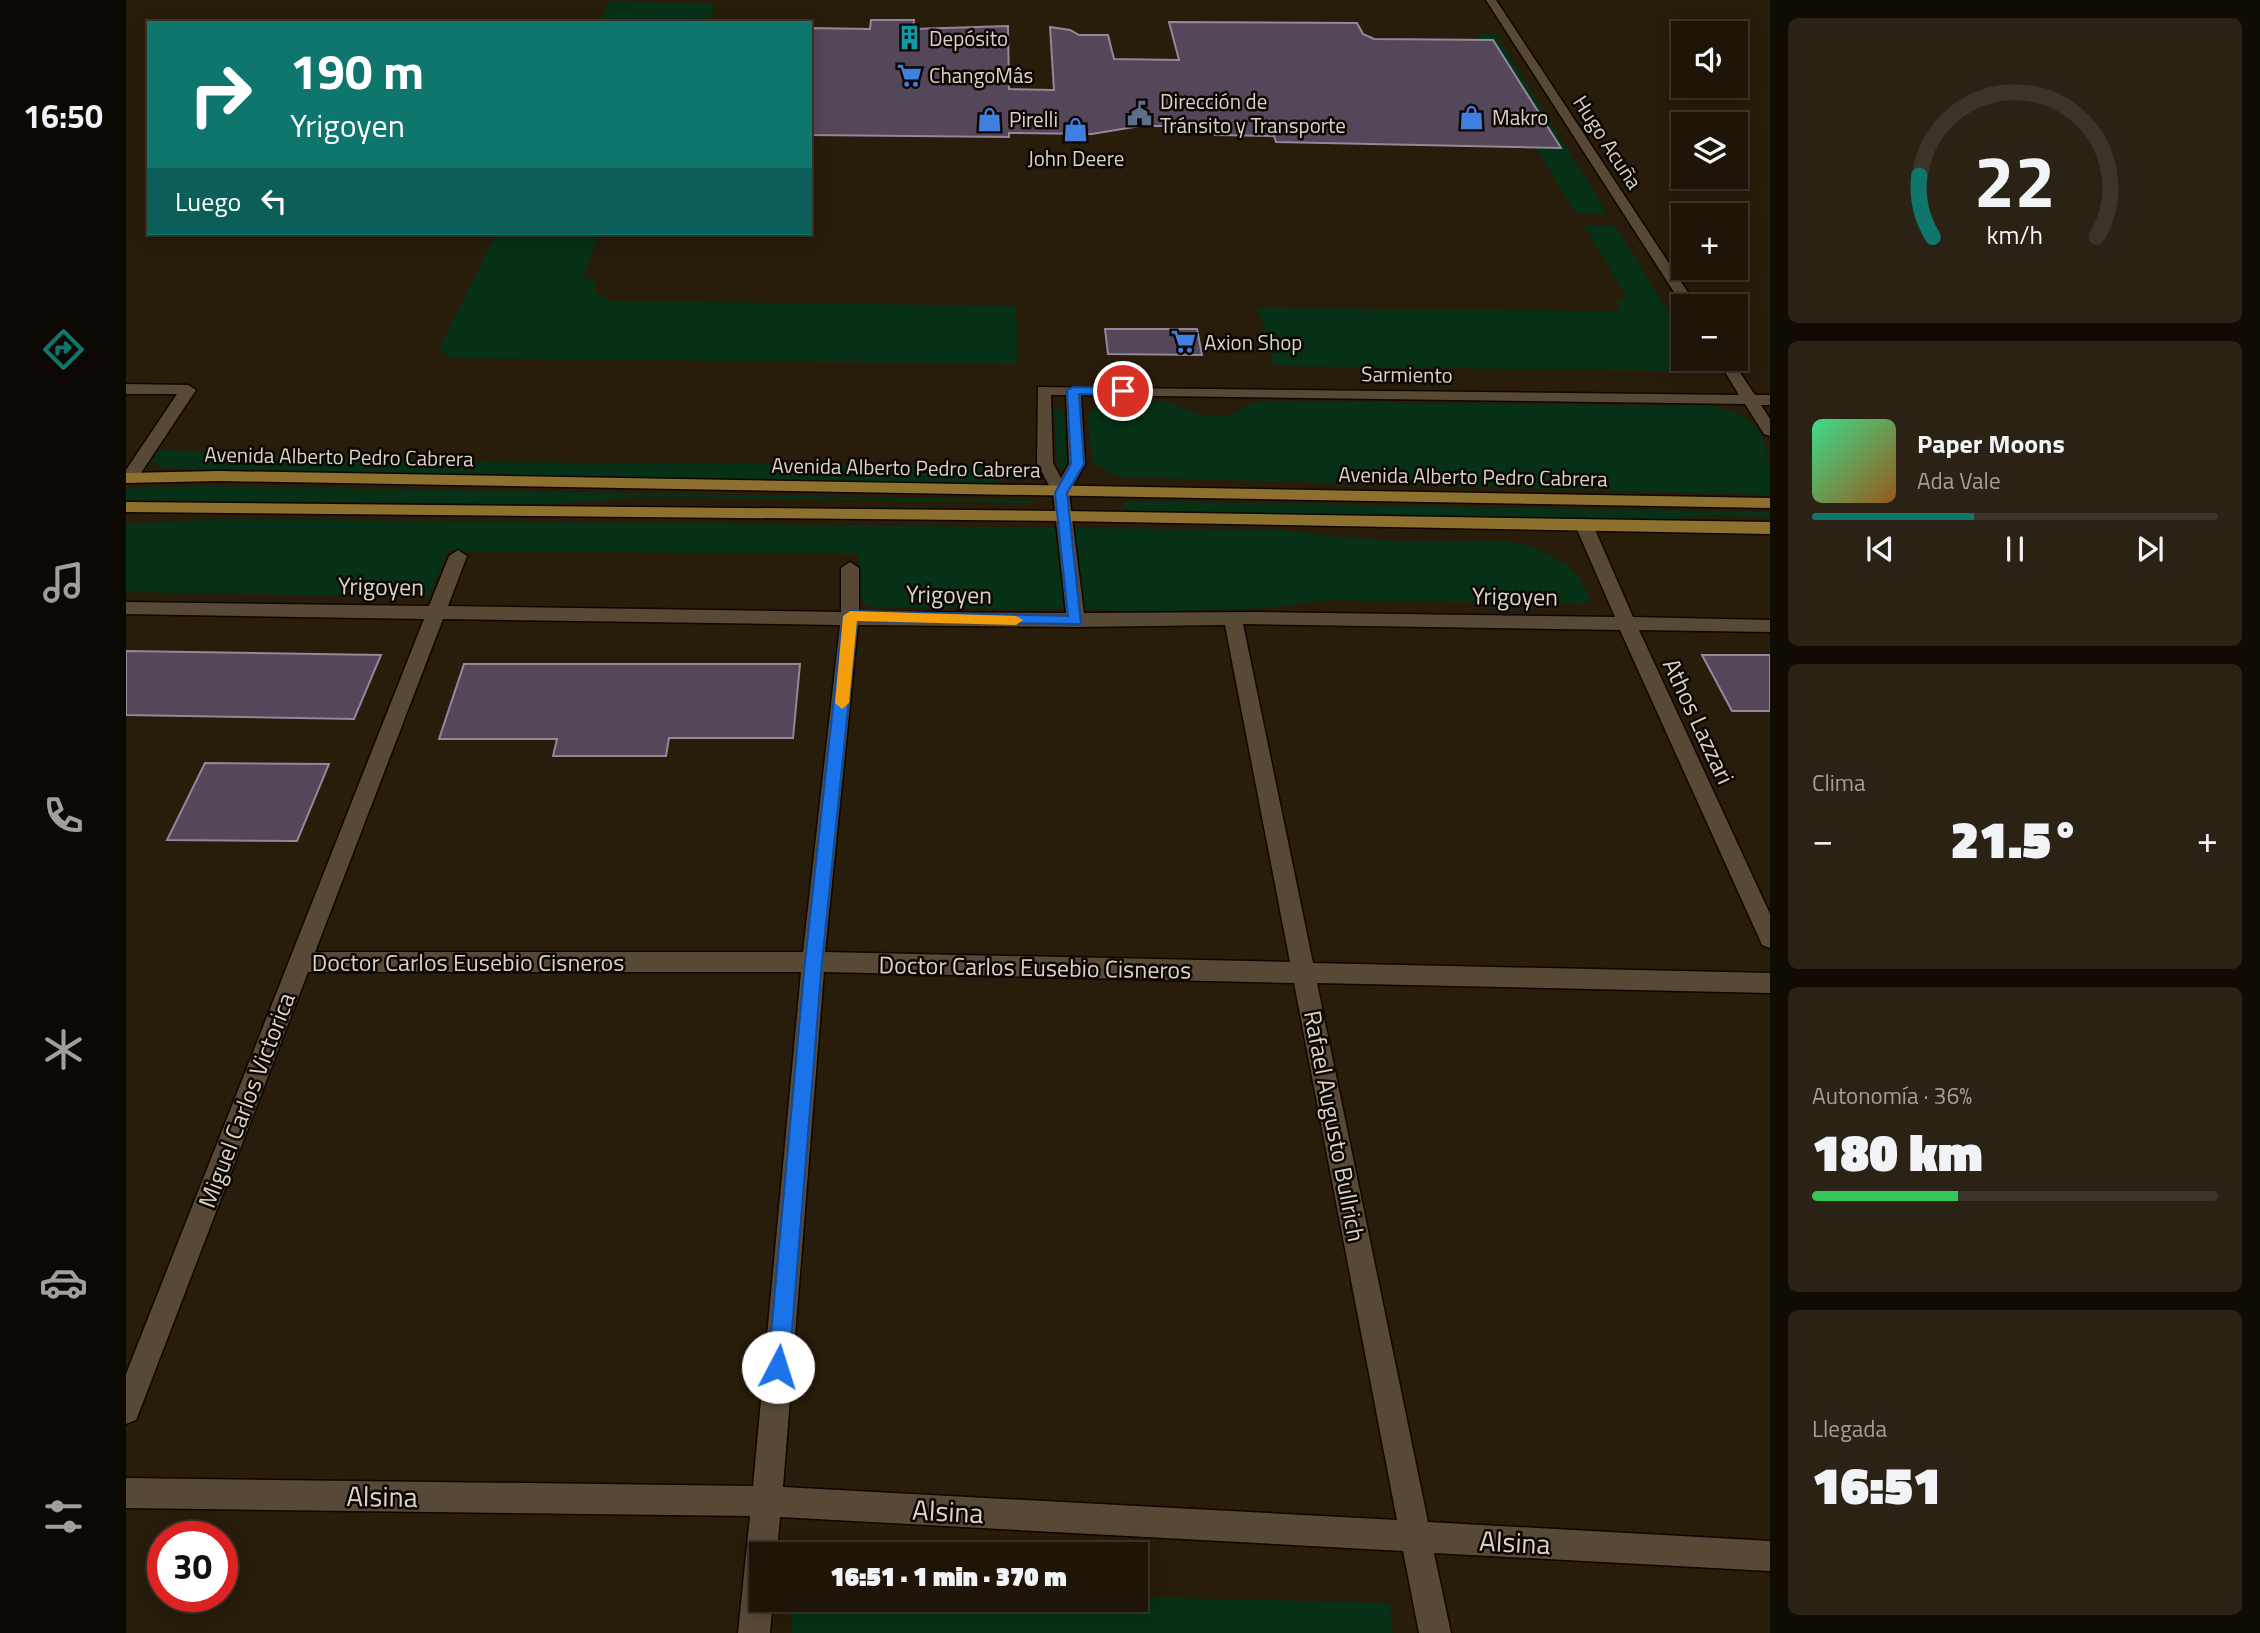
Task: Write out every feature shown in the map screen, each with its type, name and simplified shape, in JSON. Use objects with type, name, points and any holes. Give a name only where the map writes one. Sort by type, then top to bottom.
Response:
[{"type":"main road","name":"Avenida Alberto Pedro Cabrera","points":[[128,478],[230,476],[1061,493],[1770,503]]},
{"type":"main road","name":"Avenida Alberto Pedro Cabrera","points":[[126,507],[1062,516],[1770,528]]},
{"type":"street","name":"Hugo Acuña","points":[[1491,0],[1681,294]]},
{"type":"street","points":[[1732,371],[1770,430]]},
{"type":"street","points":[[126,389],[188,390],[135,457],[128,478]]},
{"type":"street","name":"Sarmiento","points":[[1061,493],[1045,463],[1043,390],[1770,400]]},
{"type":"street","points":[[1073,390],[1077,464],[1061,493],[1076,621]]},
{"type":"street","name":"Athos Lazzari","points":[[1584,525],[1625,622],[1770,938]]},
{"type":"street","name":"Miguel Carlos Victorica","points":[[126,1410],[458,556]]},
{"type":"street","points":[[763,1542],[813,962],[850,616],[850,568]]},
{"type":"street","name":"Yrigoyen","points":[[126,608],[1076,621],[1233,619],[1625,622],[1770,626]]},
{"type":"street","name":"Rafael Augusto Bullrich","points":[[1233,619],[1436,1633]]},
{"type":"street","name":"Doctor Carlos Eusebio Cisneros","points":[[299,962],[813,962],[1770,983]]},
{"type":"street","name":"Alsina","points":[[126,1493],[767,1501],[1770,1556]]},
{"type":"street","points":[[754,1633],[756,1612]]},
{"type":"green space","points":[[609,2],[716,3],[710,21],[600,21]]},
{"type":"green space","points":[[1476,33],[1496,34],[1607,213],[1576,213],[1536,148],[1560,148],[1493,40],[1481,40]]},
{"type":"green space","points":[[1584,226],[1615,226],[1671,316],[1671,371],[1274,366],[1258,308],[1617,311],[1620,307],[1616,299],[1628,299]]},
{"type":"green space","points":[[495,235],[599,235],[582,279],[595,279],[595,293],[613,301],[1016,306],[1018,364],[449,358],[439,349]]},
{"type":"green space","points":[[1117,400],[1165,401],[1200,415],[1231,415],[1251,404],[1268,401],[1712,406],[1744,417],[1762,436],[1769,462],[1770,495],[1122,477],[1107,473],[1092,461],[1088,417],[1092,408]]},
{"type":"green space","points":[[1058,408],[1064,411],[1067,465],[1062,470],[1057,465],[1054,410]]},
{"type":"green space","points":[[159,450],[465,462],[1033,466],[1017,478],[983,484],[162,468],[151,460]]},
{"type":"green space","points":[[206,486],[1033,500],[1033,503],[643,497],[552,504],[126,500],[126,488]]},
{"type":"green space","points":[[1123,501],[1770,512],[1770,517],[1707,515],[1657,521],[1125,512]]},
{"type":"green space","points":[[226,519],[1282,530],[1420,542],[1499,541],[1522,544],[1543,551],[1563,563],[1579,579],[1589,598],[1586,604],[1326,600],[1269,608],[1167,611],[873,607],[866,604],[859,593],[858,554],[448,551],[428,597],[126,592],[126,524]]},
{"type":"green space","points":[[1148,1597],[1389,1603],[1393,1633],[791,1633],[792,1612],[1148,1612]]},
{"type":"building","points":[[871,20],[914,20],[913,29],[1008,26],[1009,89],[1054,90],[1050,27],[1070,30],[1079,35],[1108,35],[1114,59],[1179,60],[1169,22],[1357,23],[1363,34],[1374,39],[1493,40],[1561,148],[1276,142],[1274,136],[1215,135],[1213,132],[1194,131],[1193,126],[1140,126],[1092,134],[1009,133],[1009,137],[812,135],[812,28],[870,29]]},
{"type":"building","points":[[1105,329],[1197,329],[1202,355],[1108,354]]},
{"type":"building","points":[[126,651],[381,655],[354,719],[126,715]]},
{"type":"building","points":[[1702,655],[1770,655],[1770,711],[1732,711]]},
{"type":"building","points":[[464,664],[800,664],[793,738],[669,738],[666,756],[553,756],[557,739],[439,739]]},
{"type":"building","points":[[205,763],[329,764],[297,841],[167,840]]},
{"type":"slow traffic","points":[[842,703],[850,616],[1016,620]]},
{"type":"place","name":"Depósito","points":[[909,38]]},
{"type":"place","name":"ChangoMâs","points":[[909,75]]},
{"type":"place","name":"Dirección de Tránsito y Transporte","points":[[1140,113]]},
{"type":"place","name":"Makro","points":[[1472,117]]},
{"type":"place","name":"Pirelli","points":[[989,119]]},
{"type":"place","name":"John Deere","points":[[1076,129]]},
{"type":"place","name":"Axion Shop","points":[[1184,342]]},
{"type":"route","points":[[778,1367],[813,962],[850,616],[1076,621],[1061,493],[1073,476],[1077,464],[1073,390],[1123,391]]}]
